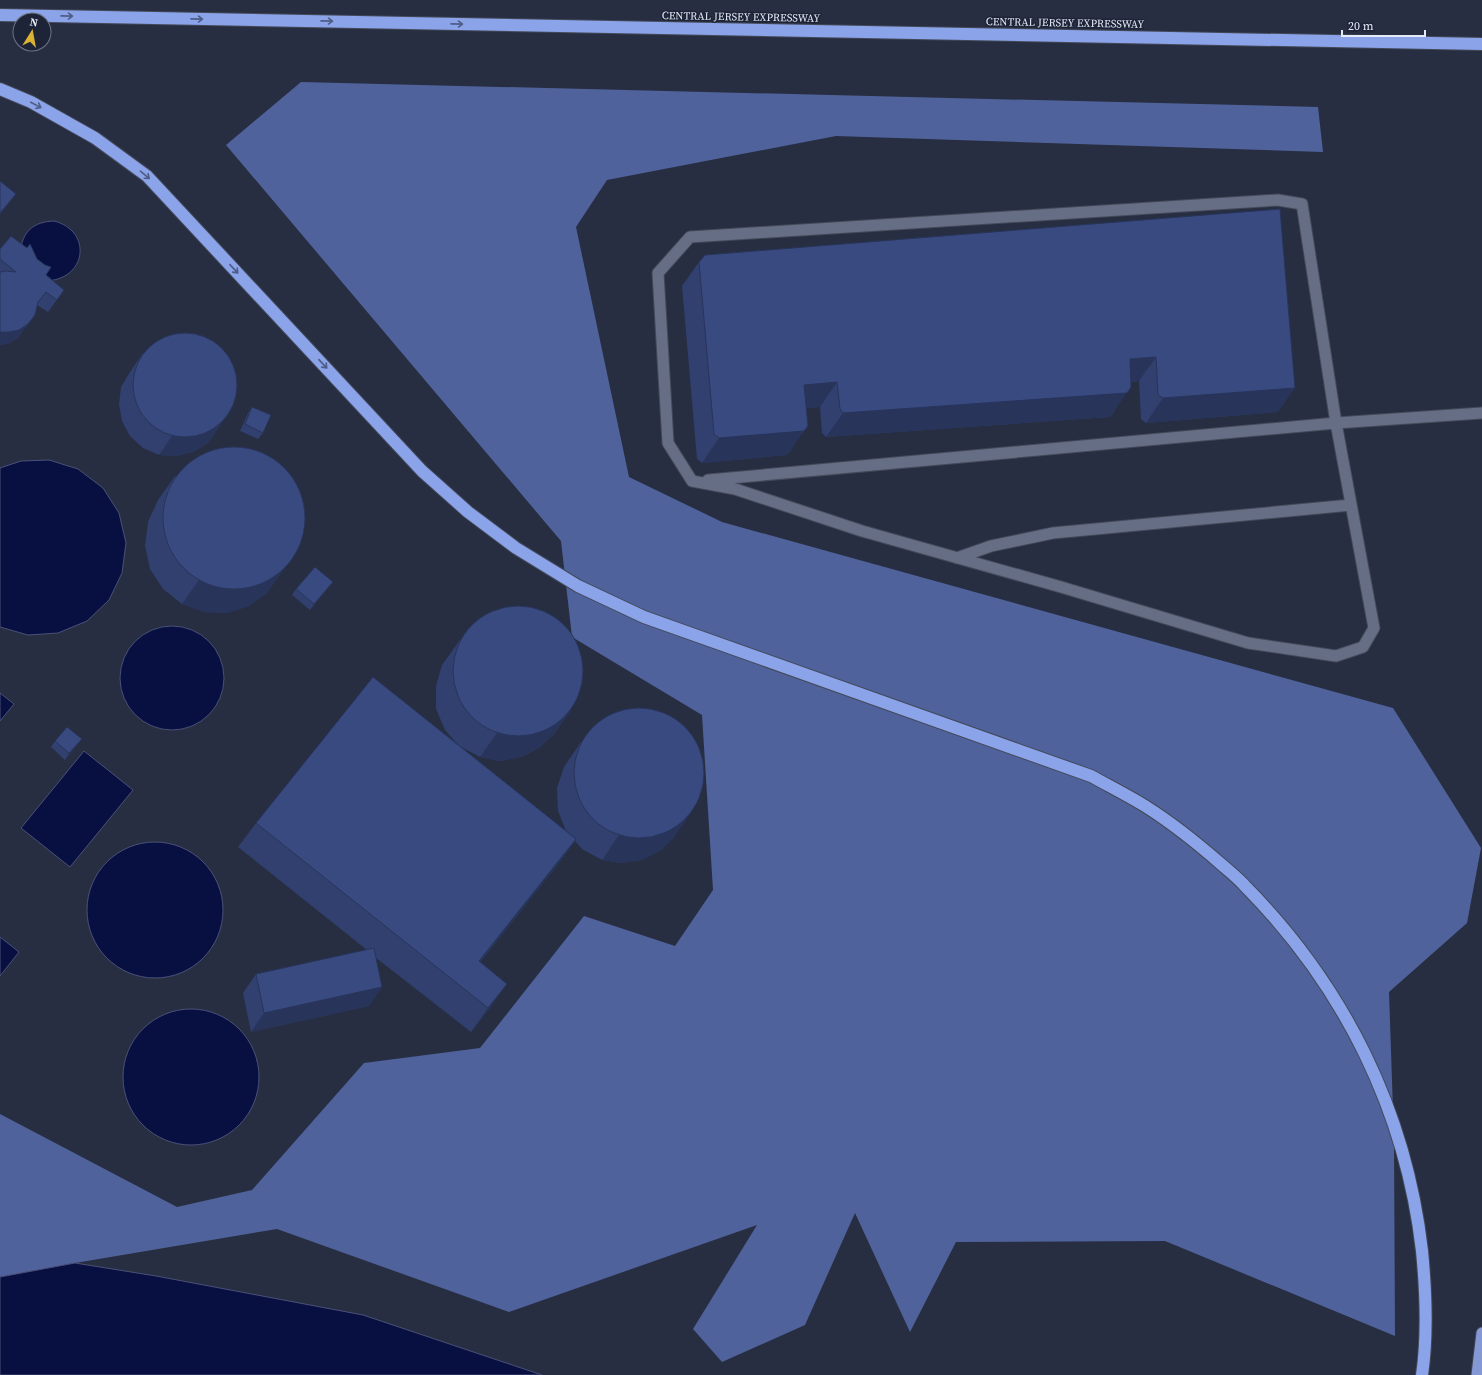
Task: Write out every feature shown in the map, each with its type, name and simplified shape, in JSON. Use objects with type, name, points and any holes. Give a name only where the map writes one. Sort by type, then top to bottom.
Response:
[{"type":"highway","name":"CENTRAL JERSEY EXPRESSWAY","points":[[0,15],[1482,44]]},
{"type":"highway","points":[[0,89],[31,102],[95,138],[147,176],[422,471],[468,512],[516,548],[578,586],[644,617],[1091,776],[1146,807],[1197,843],[1244,885],[1287,931],[1325,982],[1357,1036],[1384,1094],[1403,1151],[1418,1215],[1425,1278],[1426,1330],[1422,1375]]},
{"type":"highway","points":[[1477,1375],[1482,1333]]},
{"type":"lane","points":[[1278,200],[1302,204],[1336,423],[1374,628],[1363,647],[1336,656],[1248,643],[1061,587],[862,531],[736,489],[692,481],[668,442],[658,273],[690,237],[1278,200]]},
{"type":"lane","points":[[692,481],[1336,423],[1482,413]]},
{"type":"lane","points":[[957,558],[991,546],[1053,533],[1351,505]]},
{"type":"shaded area","points":[[301,82],[1318,107],[1323,152],[836,136],[607,180],[576,227],[629,477],[722,522],[1393,708],[1481,848],[1467,923],[1389,992],[1394,1140],[1395,1336],[1165,1241],[956,1242],[910,1332],[855,1213],[805,1325],[722,1362],[693,1329],[757,1225],[509,1312],[277,1229],[0,1277],[0,1114],[177,1207],[252,1190],[364,1063],[480,1048],[584,916],[675,946],[713,890],[702,715],[572,637],[561,541],[226,145]]},
{"type":"shaded area","points":[[54,221],[67,226],[75,234],[79,244],[80,254],[77,264],[70,273],[59,279],[45,281],[20,252],[21,245],[30,229],[40,223]]},
{"type":"shaded area","points":[[49,460],[78,469],[103,488],[119,513],[126,543],[122,573],[109,600],[87,621],[58,633],[28,635],[0,627],[0,468],[21,461]]},
{"type":"shaded area","points":[[172,626],[192,630],[209,641],[220,658],[224,678],[220,698],[209,715],[192,726],[172,730],[152,726],[135,715],[124,698],[120,678],[124,658],[135,641],[152,630]]},
{"type":"shaded area","points":[[0,693],[14,704],[0,721]]},
{"type":"shaded area","points":[[84,751],[133,790],[70,867],[21,828]]},
{"type":"shaded area","points":[[155,842],[175,845],[187,850],[203,862],[215,878],[220,890],[223,910],[220,930],[215,942],[203,958],[187,970],[175,975],[155,978],[135,975],[123,970],[107,958],[95,942],[90,930],[87,910],[90,890],[95,878],[107,862],[123,850],[135,845]]},
{"type":"shaded area","points":[[0,937],[19,952],[0,976]]},
{"type":"shaded area","points":[[191,1009],[211,1012],[223,1017],[239,1029],[251,1045],[256,1057],[259,1077],[256,1097],[251,1109],[239,1125],[223,1137],[211,1142],[191,1145],[171,1142],[159,1137],[143,1125],[131,1109],[126,1097],[123,1077],[126,1057],[131,1045],[143,1029],[159,1017],[171,1012]]},
{"type":"shaded area","points":[[75,1263],[156,1276],[363,1315],[542,1375],[0,1375],[0,1277]]},
{"type":"building","points":[[0,181],[16,194],[0,213]]},
{"type":"building","points":[[1280,209],[1295,388],[1163,398],[1158,395],[1156,357],[1130,359],[1131,387],[1127,393],[843,413],[840,409],[837,382],[804,385],[808,426],[804,431],[719,438],[714,434],[699,262],[705,255]]},
{"type":"building","points":[[11,236],[27,248],[30,244],[37,259],[45,265],[51,267],[46,275],[64,290],[57,300],[46,292],[38,302],[35,315],[28,324],[19,330],[0,332],[0,272],[16,272],[0,259],[0,249]]},
{"type":"building","points":[[185,333],[205,337],[214,341],[222,348],[229,356],[233,365],[237,385],[233,405],[229,414],[222,422],[214,429],[205,433],[185,437],[165,433],[156,429],[148,422],[141,414],[137,405],[133,385],[137,365],[141,356],[148,348],[156,341],[165,337]]},
{"type":"building","points":[[252,407],[271,415],[263,433],[245,424]]},
{"type":"building","points":[[234,447],[255,450],[279,463],[289,473],[302,497],[305,518],[302,539],[289,563],[279,573],[255,586],[234,589],[213,586],[189,573],[179,563],[166,539],[163,518],[166,497],[179,473],[189,463],[213,450]]},
{"type":"building","points":[[315,567],[333,582],[314,604],[296,589]]},
{"type":"building","points":[[518,606],[531,607],[543,611],[564,625],[578,646],[582,658],[582,684],[578,696],[564,717],[543,731],[531,735],[518,736],[505,735],[493,731],[472,717],[458,696],[454,684],[453,671],[454,658],[458,646],[472,625],[493,611],[505,607]]},
{"type":"building","points":[[373,677],[576,839],[479,961],[507,984],[488,1008],[256,823]]},
{"type":"building","points":[[639,708],[664,713],[685,727],[699,748],[704,773],[699,798],[685,819],[664,833],[639,838],[614,833],[593,819],[579,798],[574,773],[579,748],[593,727],[614,713]]},
{"type":"building","points":[[67,727],[82,739],[69,753],[55,741]]},
{"type":"building","points":[[374,948],[382,987],[264,1013],[256,974]]}]
